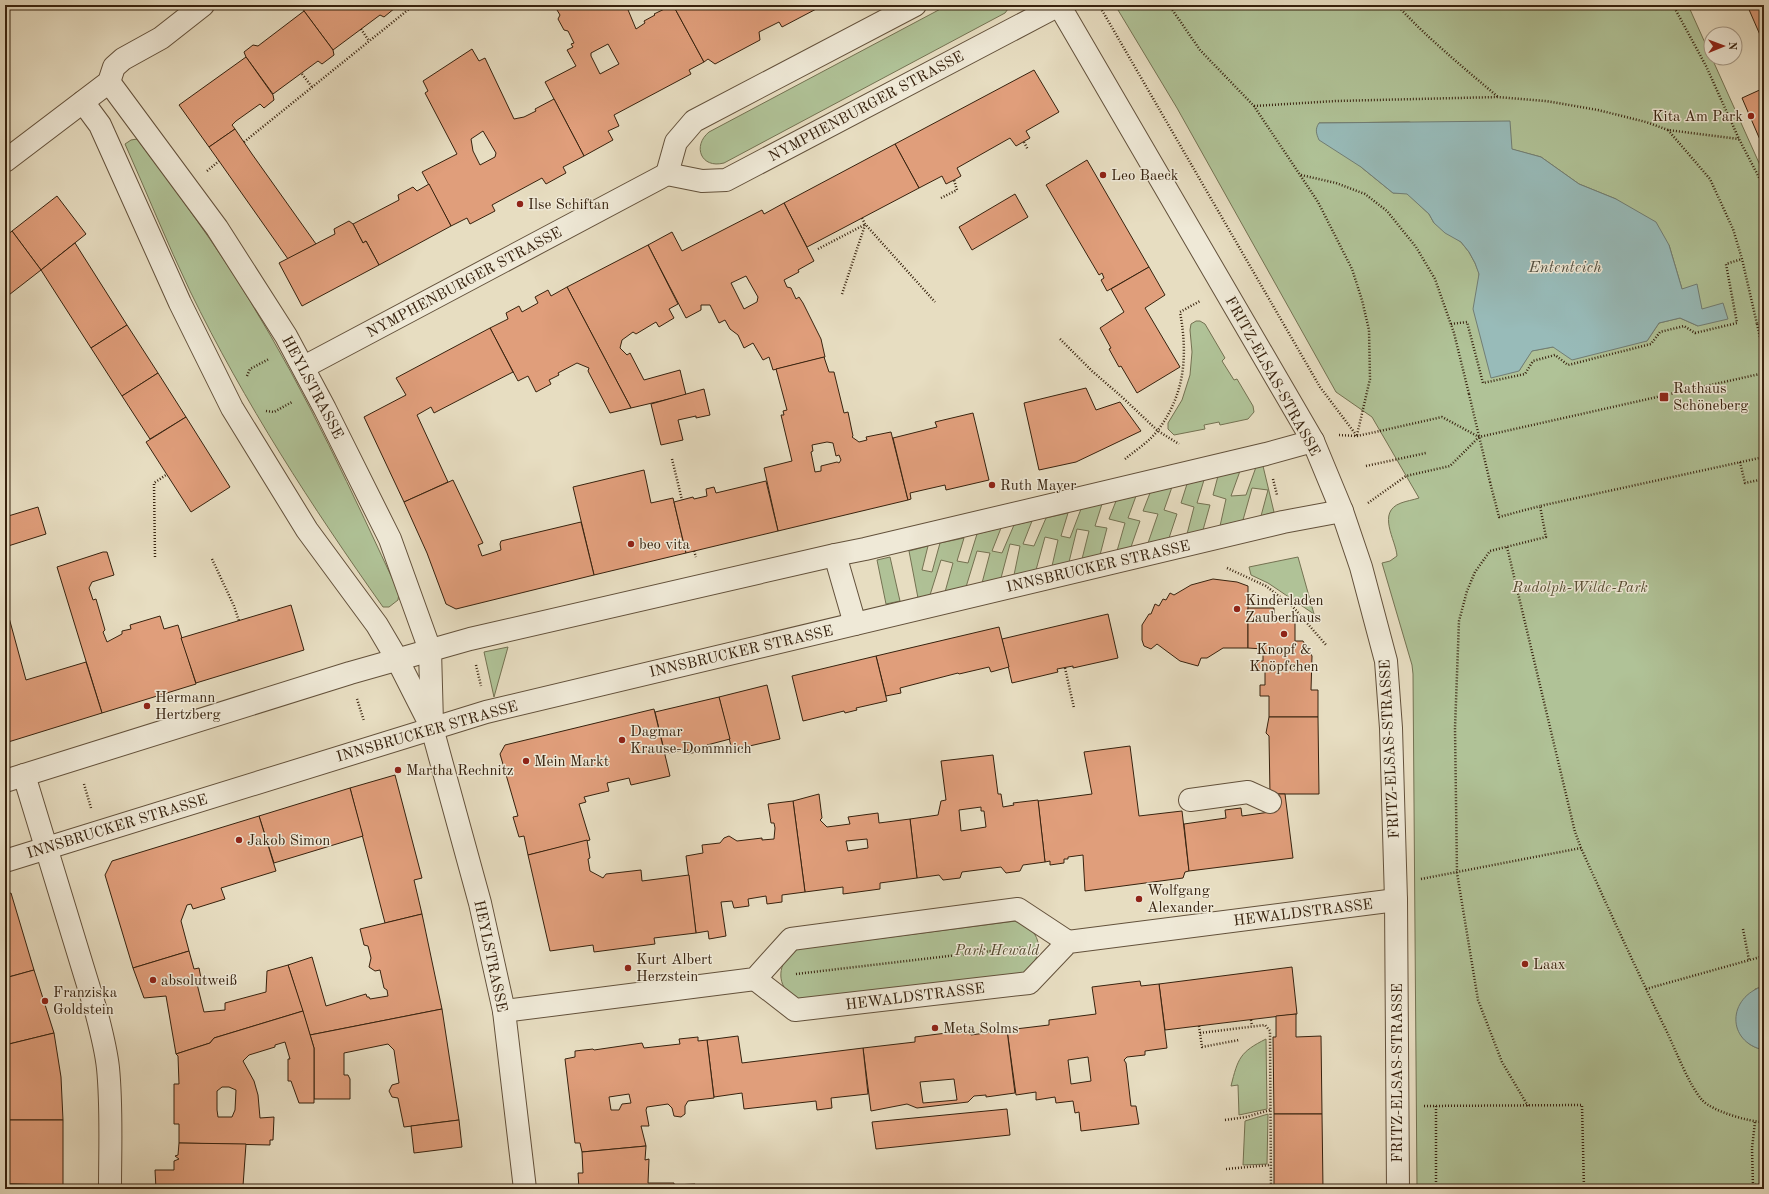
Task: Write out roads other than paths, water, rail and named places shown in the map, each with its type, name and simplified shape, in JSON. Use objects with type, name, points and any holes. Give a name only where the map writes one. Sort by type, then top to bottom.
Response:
[{"type":"street","points":[[5,162],[109,82],[114,67],[124,58],[161,38],[203,5]]},
{"type":"street","points":[[667,174],[676,142],[694,121],[915,5]]},
{"type":"street","name":"NYMPHENBURGER STRASSE","points":[[304,367],[667,174],[702,181],[726,180],[1059,5]]},
{"type":"street","name":"FRITZ-ELSAS-STRASSE","points":[[1059,5],[1312,441],[1342,511],[1361,568],[1386,662],[1391,728],[1396,892],[1398,1189]]},
{"type":"street","name":"HEYLSTRASSE","points":[[109,82],[217,228],[304,367],[390,539],[430,650],[432,728]]},
{"type":"street","name":"HEYLSTRASSE","points":[[83,102],[100,125],[180,303],[232,408],[307,530],[377,625],[397,659],[432,728],[480,903],[504,1011],[525,1189]]},
{"type":"street","points":[[110,1189],[110,1098],[108,1067],[103,1038],[47,848],[15,778],[350,673],[470,639],[895,542],[1266,454],[1312,441]]},
{"type":"street","name":"INNSBRUCKER STRASSE","points":[[5,861],[486,712],[1283,522],[1342,511]]},
{"type":"street","points":[[835,555],[855,624]]},
{"type":"street","points":[[1190,800],[1248,792],[1270,802]]},
{"type":"street","name":"HEWALDSTRASSE","points":[[755,978],[795,1010],[1029,983],[1068,942],[1396,892]]},
{"type":"street","points":[[504,1011],[755,978],[791,939],[1018,909],[1068,942]]},
{"type":"water","name":"Ententeich","points":[[1510,121],[1512,149],[1541,157],[1579,184],[1616,199],[1656,222],[1669,245],[1682,289],[1697,284],[1702,309],[1723,303],[1728,319],[1698,326],[1680,318],[1659,323],[1647,341],[1572,360],[1553,347],[1532,351],[1519,371],[1491,378],[1473,309],[1479,274],[1469,252],[1461,242],[1445,233],[1434,223],[1429,214],[1407,194],[1393,193],[1361,167],[1319,140],[1316,129],[1319,123]]},
{"type":"water","points":[[1764,986],[1764,1050],[1752,1045],[1743,1038],[1738,1029],[1736,1019],[1738,1009],[1743,1000],[1752,992]]},
{"type":"place","name":"Kita Am Park","points":[[1751,116]]},
{"type":"place","name":"Leo Baeck","points":[[1103,175]]},
{"type":"place","name":"Ilse Schiftan","points":[[520,204]]},
{"type":"place","name":"Rathaus Schöneberg","points":[[1664,397]]},
{"type":"place","name":"Ruth Mayer","points":[[992,485]]},
{"type":"place","name":"beo vita","points":[[631,544]]},
{"type":"place","name":"Kinderladen Zauberhaus","points":[[1237,609]]},
{"type":"place","name":"Knopf & Knöpfchen","points":[[1284,634]]},
{"type":"place","name":"Hermann Hertzberg","points":[[147,706]]},
{"type":"place","name":"Dagmar Krause-Dommnich","points":[[622,740]]},
{"type":"place","name":"Mein Markt","points":[[526,761]]},
{"type":"place","name":"Martha Rechnitz","points":[[398,770]]},
{"type":"place","name":"Jakob Simon","points":[[239,840]]},
{"type":"place","name":"Wolfgang Alexander","points":[[1139,899]]},
{"type":"place","name":"Laax","points":[[1525,964]]},
{"type":"place","name":"Kurt Albert Herzstein","points":[[628,968]]},
{"type":"place","name":"absolutweiß","points":[[153,980]]},
{"type":"place","name":"Franziska Goldstein","points":[[45,1001]]},
{"type":"place","name":"Meta Solms","points":[[935,1028]]},
{"type":"park label","name":"Rudolph-Wilde-Park","points":[[1580,587]]},
{"type":"park label","name":"Park Hewald","points":[[997,950]]}]
